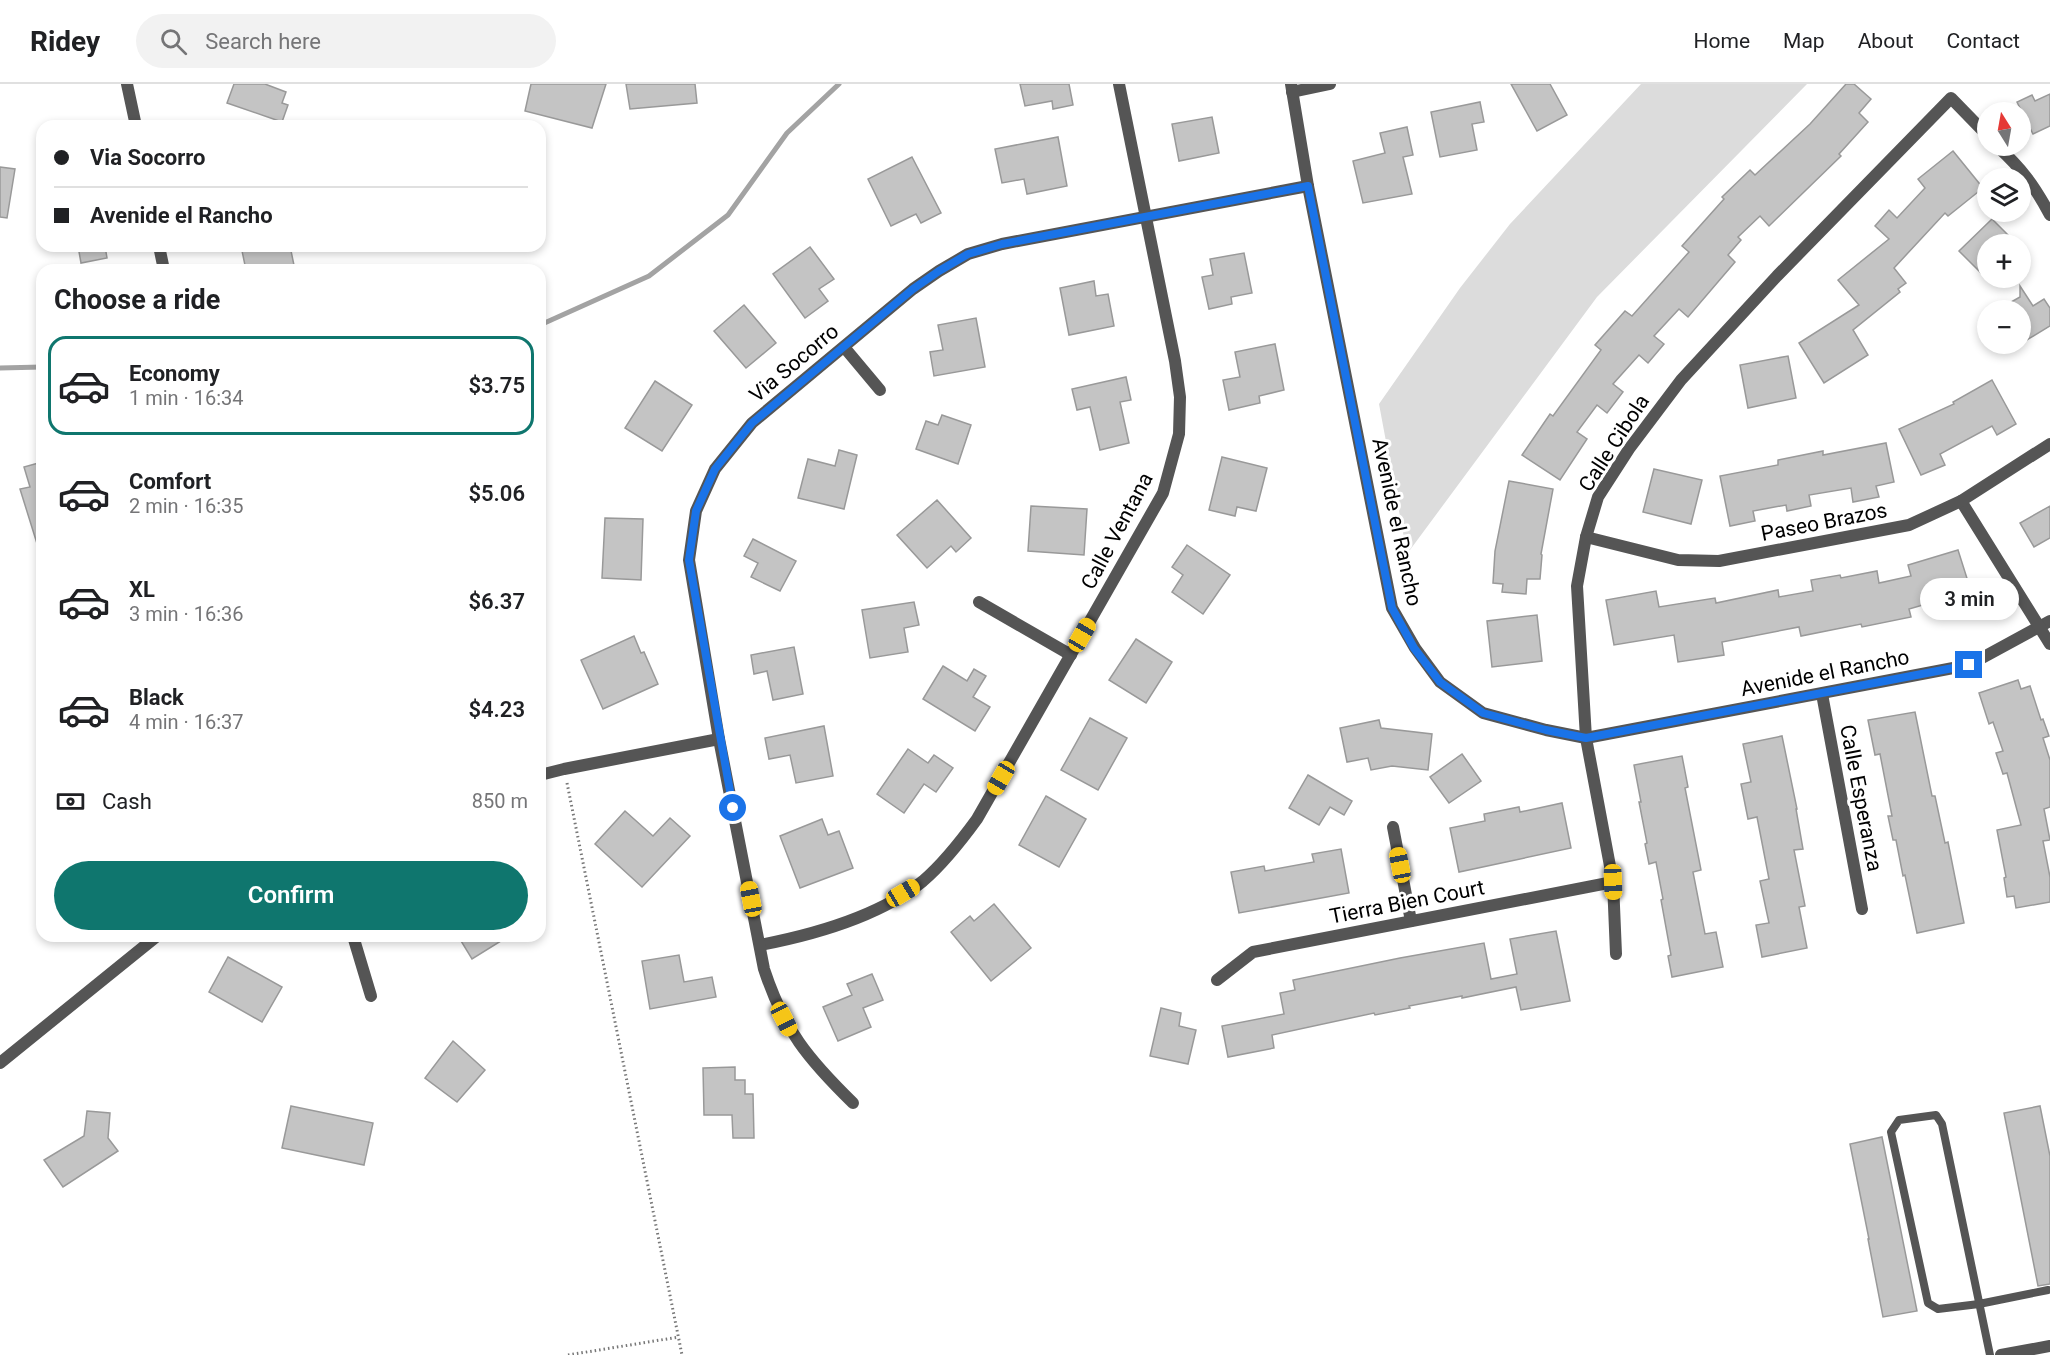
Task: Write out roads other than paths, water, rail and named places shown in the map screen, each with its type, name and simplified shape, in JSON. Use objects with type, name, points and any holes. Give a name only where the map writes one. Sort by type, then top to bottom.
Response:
[{"type":"street","points":[[128,84],[135,120]]},
{"type":"street","name":"Calle Ventana","points":[[760,945],[803,937],[885,905],[922,882],[955,850],[977,819],[1163,493],[1179,434],[1180,397],[1175,361],[1119,84]]},
{"type":"street","points":[[1292,88],[1330,84]]},
{"type":"street","name":"Avenide el Rancho","points":[[1292,88],[1308,186],[1392,608],[1414,648],[1440,682],[1483,713],[1586,738],[1969,665],[2045,624]]},
{"type":"street","name":"Calle Cibola","points":[[1616,954],[1613,882],[1586,738],[1577,586],[1586,537],[1598,497],[1629,449],[1681,380],[1777,276],[1951,98],[1977,125]]},
{"type":"street","points":[[2007,156],[2036,188],[2050,215]]},
{"type":"street","name":"Via Socorro","points":[[853,1103],[824,1075],[794,1038],[773,996],[764,969],[719,740],[689,560],[696,511],[715,469],[752,423],[913,289],[968,254],[1002,244],[1308,186]]},
{"type":"street","points":[[844,347],[880,390]]},
{"type":"street","name":"Paseo Brazos","points":[[1586,537],[1678,560],[1719,561],[1909,525],[1961,501],[2050,444]]},
{"type":"street","points":[[1961,501],[2045,624],[2050,644]]},
{"type":"street","points":[[979,602],[1071,655]]},
{"type":"street","name":"Calle Esperanza","points":[[1822,694],[1862,909]]},
{"type":"street","points":[[546,774],[719,740]]},
{"type":"street","points":[[1393,827],[1412,921]]},
{"type":"street","name":"Tierra Bien Court","points":[[1217,980],[1253,952],[1613,882]]},
{"type":"street","points":[[0,1064],[150,942]]},
{"type":"street","points":[[355,942],[371,996]]},
{"type":"street","points":[[2001,1355],[2050,1346]]},
{"type":"lane","points":[[1990,1355],[1979,1304],[1942,1124],[1936,1115],[1899,1120],[1891,1132],[1928,1303],[1938,1309],[1979,1304],[2048,1290]]},
{"type":"waterway","points":[[546,322],[649,276],[728,215],[787,133],[839,84]]},
{"type":"waterway","points":[[0,368],[36,367]]}]
